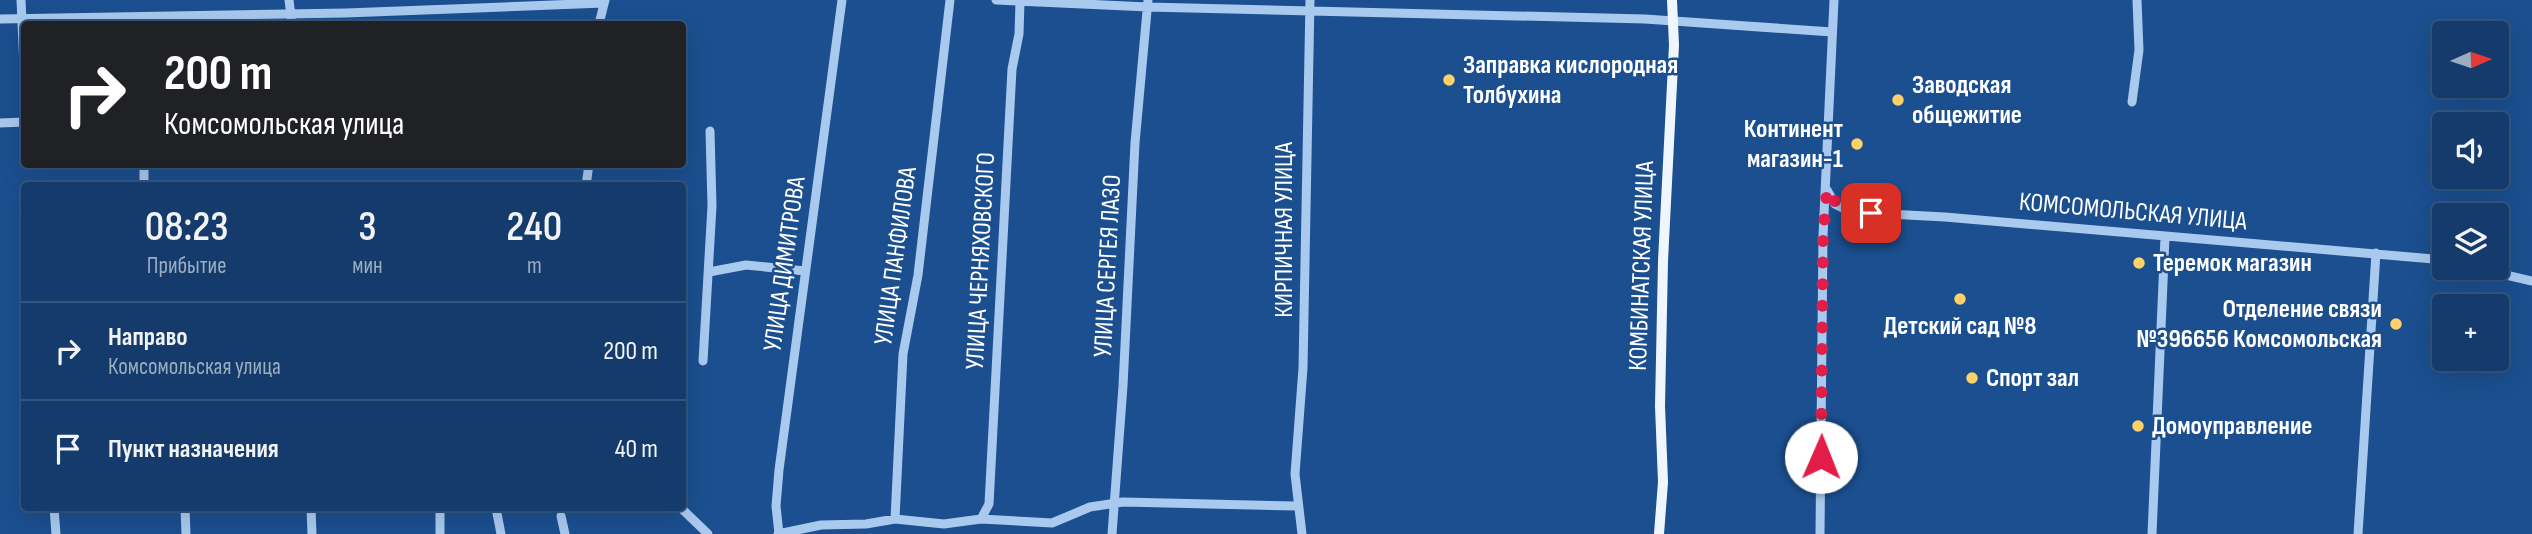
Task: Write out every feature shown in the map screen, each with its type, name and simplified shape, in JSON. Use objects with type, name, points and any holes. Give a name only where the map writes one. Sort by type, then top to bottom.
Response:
[{"type":"main road","name":"КОМБИНАТСКАЯ УЛИЦА","points":[[1659,534],[1663,482],[1661,321],[1672,0]]},
{"type":"street","points":[[21,0],[22,21]]},
{"type":"street","points":[[289,0],[292,21]]},
{"type":"street","name":"УЛИЦА ДИМИТРОВА","points":[[779,534],[776,506],[779,470],[842,0]]},
{"type":"street","name":"УЛИЦА ПАНФИЛОВА","points":[[895,519],[903,354],[918,275],[950,0]]},
{"type":"street","points":[[996,0],[1310,11],[1390,10],[1672,21],[1832,32]]},
{"type":"street","name":"КИРПИЧНАЯ УЛИЦА","points":[[1301,530],[1296,506],[1295,460],[1304,354],[1310,0]]},
{"type":"street","points":[[1820,534],[1823,236],[1834,0]]},
{"type":"street","points":[[2132,102],[2139,50],[2137,0]]},
{"type":"street","points":[[0,19],[346,13],[604,2],[600,21]]},
{"type":"street","name":"УЛИЦА ЧЕРНЯХОВСКОГО","points":[[981,519],[989,504],[1012,69],[1019,34],[1020,2]]},
{"type":"street","name":"УЛИЦА СЕРГЕЯ ЛАЗО","points":[[1112,534],[1112,504],[1124,386],[1135,143],[1148,4]]},
{"type":"street","points":[[0,123],[21,122]]},
{"type":"street","points":[[703,362],[709,272],[710,131]]},
{"type":"street","name":"КОМСОМОЛЬСКАЯ УЛИЦА","points":[[1827,190],[1835,204],[1850,212],[1959,218],[2432,259]]},
{"type":"street","points":[[2152,534],[2165,237]]},
{"type":"street","points":[[2358,534],[2376,253]]},
{"type":"street","points":[[709,272],[746,265],[805,271]]},
{"type":"street","points":[[2509,276],[2532,281]]},
{"type":"street","points":[[779,534],[821,525],[866,524],[895,519],[943,529],[981,519],[1052,523],[1090,506],[1112,504],[1214,502],[1296,506]]},
{"type":"street","points":[[54,511],[55,534]]},
{"type":"street","points":[[185,511],[186,534]]},
{"type":"street","points":[[311,511],[312,534]]},
{"type":"street","points":[[440,511],[440,534]]},
{"type":"street","points":[[497,511],[501,534]]},
{"type":"street","points":[[684,511],[708,534]]},
{"type":"street","points":[[562,516],[565,534]]},
{"type":"place","name":"Заправка кислородная Толбухина","points":[[1449,80]]},
{"type":"place","name":"Заводская общежитие","points":[[1898,100]]},
{"type":"place","name":"Континент магазин-1","points":[[1857,144]]},
{"type":"place","name":"Теремок магазин","points":[[2139,263]]},
{"type":"place","name":"Детский сад №8","points":[[1960,299]]},
{"type":"place","name":"Отделение связи №396656 Комсомольская","points":[[2396,324]]},
{"type":"place","name":"Спорт зал","points":[[1972,378]]},
{"type":"place","name":"Домоуправление","points":[[2138,426]]},
{"type":"route","points":[[1821,457],[1823,236],[1827,190],[1835,204],[1850,212],[1871,213]]}]
